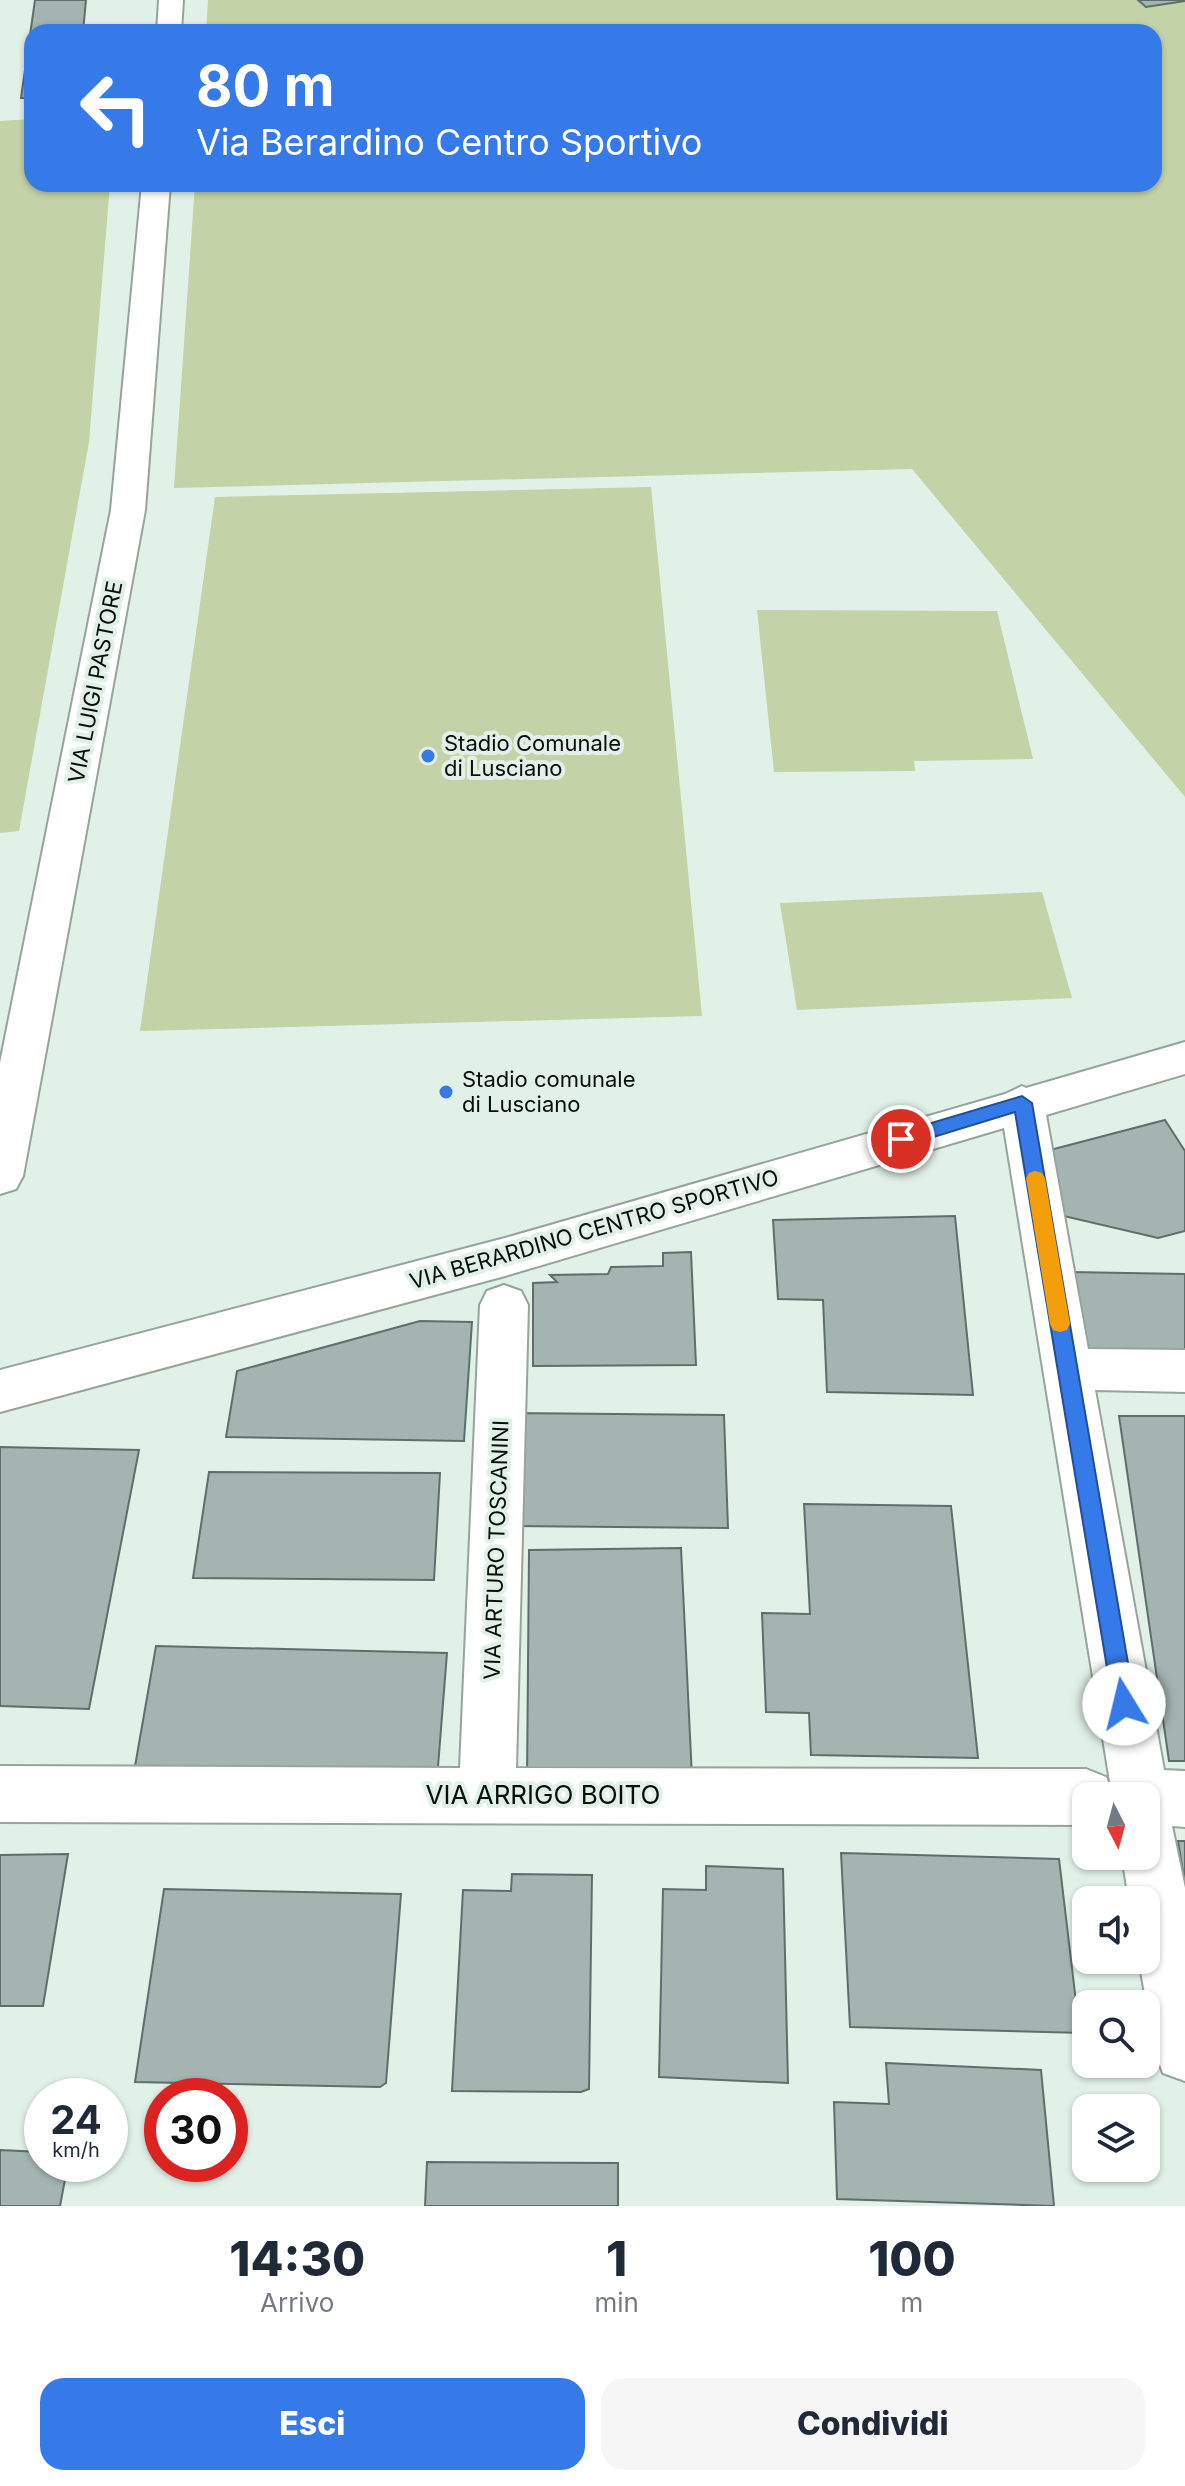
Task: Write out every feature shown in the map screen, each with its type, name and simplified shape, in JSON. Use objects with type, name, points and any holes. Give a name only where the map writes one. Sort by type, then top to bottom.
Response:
[{"type":"street","points":[[170,24],[171,0]]},
{"type":"street","name":"VIA LUIGI PASTORE","points":[[0,1176],[128,510],[155,192]]},
{"type":"street","name":"VIA BERARDINO CENTRO SPORTIVO","points":[[0,1391],[505,1257],[1022,1103],[1185,1058]]},
{"type":"street","points":[[1022,1103],[1138,1782]]},
{"type":"street","name":"VIA ARTURO TOSCANINI","points":[[487,1795],[504,1305]]},
{"type":"street","points":[[1067,1369],[1185,1371]]},
{"type":"street","name":"VIA ARRIGO BOITO","points":[[0,1794],[1072,1797]]},
{"type":"street","points":[[1160,1798],[1185,1799]]},
{"type":"street","points":[[1153,1870],[1185,2051]]},
{"type":"green space","points":[[208,0],[1185,0],[1185,797],[912,469],[174,488],[194,192],[1162,192],[1162,24],[206,24]]},
{"type":"green space","points":[[24,120],[24,192],[109,192],[89,442],[19,831],[0,833],[0,121]]},
{"type":"green space","name":"Stadio Comunale di Lusciano","points":[[651,487],[702,1016],[140,1031],[215,497]]},
{"type":"green space","points":[[757,610],[997,611],[1033,759],[914,761],[915,771],[774,772]]},
{"type":"green space","points":[[1042,892],[1072,998],[797,1010],[780,903]]},
{"type":"building","points":[[35,0],[86,0],[84,24],[32,24]]},
{"type":"building","points":[[1138,0],[1185,0],[1185,1],[1146,7]]},
{"type":"building","points":[[1165,1120],[1185,1151],[1185,1231],[1158,1238],[1055,1214],[1050,1150]]},
{"type":"building","points":[[955,1216],[973,1395],[827,1392],[823,1300],[778,1299],[773,1220]]},
{"type":"building","points":[[691,1252],[696,1365],[533,1366],[533,1283],[557,1282],[550,1275],[608,1274],[611,1267],[663,1266],[663,1253]]},
{"type":"building","points":[[1070,1272],[1185,1274],[1185,1356],[1083,1355]]},
{"type":"building","points":[[420,1321],[472,1322],[464,1441],[226,1437],[237,1371]]},
{"type":"building","points":[[509,1413],[724,1415],[728,1528],[504,1526]]},
{"type":"building","points":[[1119,1416],[1185,1416],[1185,1761],[1169,1761]]},
{"type":"building","points":[[0,1447],[139,1450],[89,1709],[0,1706]]},
{"type":"building","points":[[209,1472],[440,1473],[434,1580],[193,1578]]},
{"type":"building","points":[[804,1504],[951,1506],[978,1758],[811,1755],[809,1713],[766,1712],[762,1613],[810,1614]]},
{"type":"building","points":[[681,1548],[692,1778],[527,1780],[529,1550]]},
{"type":"building","points":[[156,1646],[447,1653],[437,1779],[134,1772]]},
{"type":"building","points":[[1178,1841],[1185,1841],[1185,1884]]},
{"type":"building","points":[[841,1853],[1059,1859],[1075,1990],[1072,1990],[1072,2033],[850,2027]]},
{"type":"building","points":[[68,1854],[43,2006],[0,2006],[0,1855]]},
{"type":"building","points":[[706,1866],[783,1869],[788,2083],[659,2077],[663,1889],[706,1890]]},
{"type":"building","points":[[512,1874],[592,1875],[589,2089],[581,2092],[452,2091],[463,1890],[511,1891]]},
{"type":"building","points":[[164,1889],[401,1894],[386,2083],[380,2087],[248,2084],[248,2078],[144,2078],[144,2082],[135,2082]]},
{"type":"building","points":[[886,2063],[1041,2070],[1054,2206],[837,2199],[834,2102],[889,2104]]},
{"type":"building","points":[[0,2150],[24,2151],[24,2182],[65,2182],[60,2206],[0,2206]]},
{"type":"building","points":[[427,2162],[618,2163],[618,2206],[425,2206]]},
{"type":"slow traffic","points":[[1035,1178],[1060,1324]]},
{"type":"place","name":"Stadio Comunale di Lusciano","points":[[428,756]]},
{"type":"place","name":"Stadio comunale di Lusciano","points":[[446,1092]]},
{"type":"route","points":[[901,1139],[1022,1103],[1124,1704]]}]
